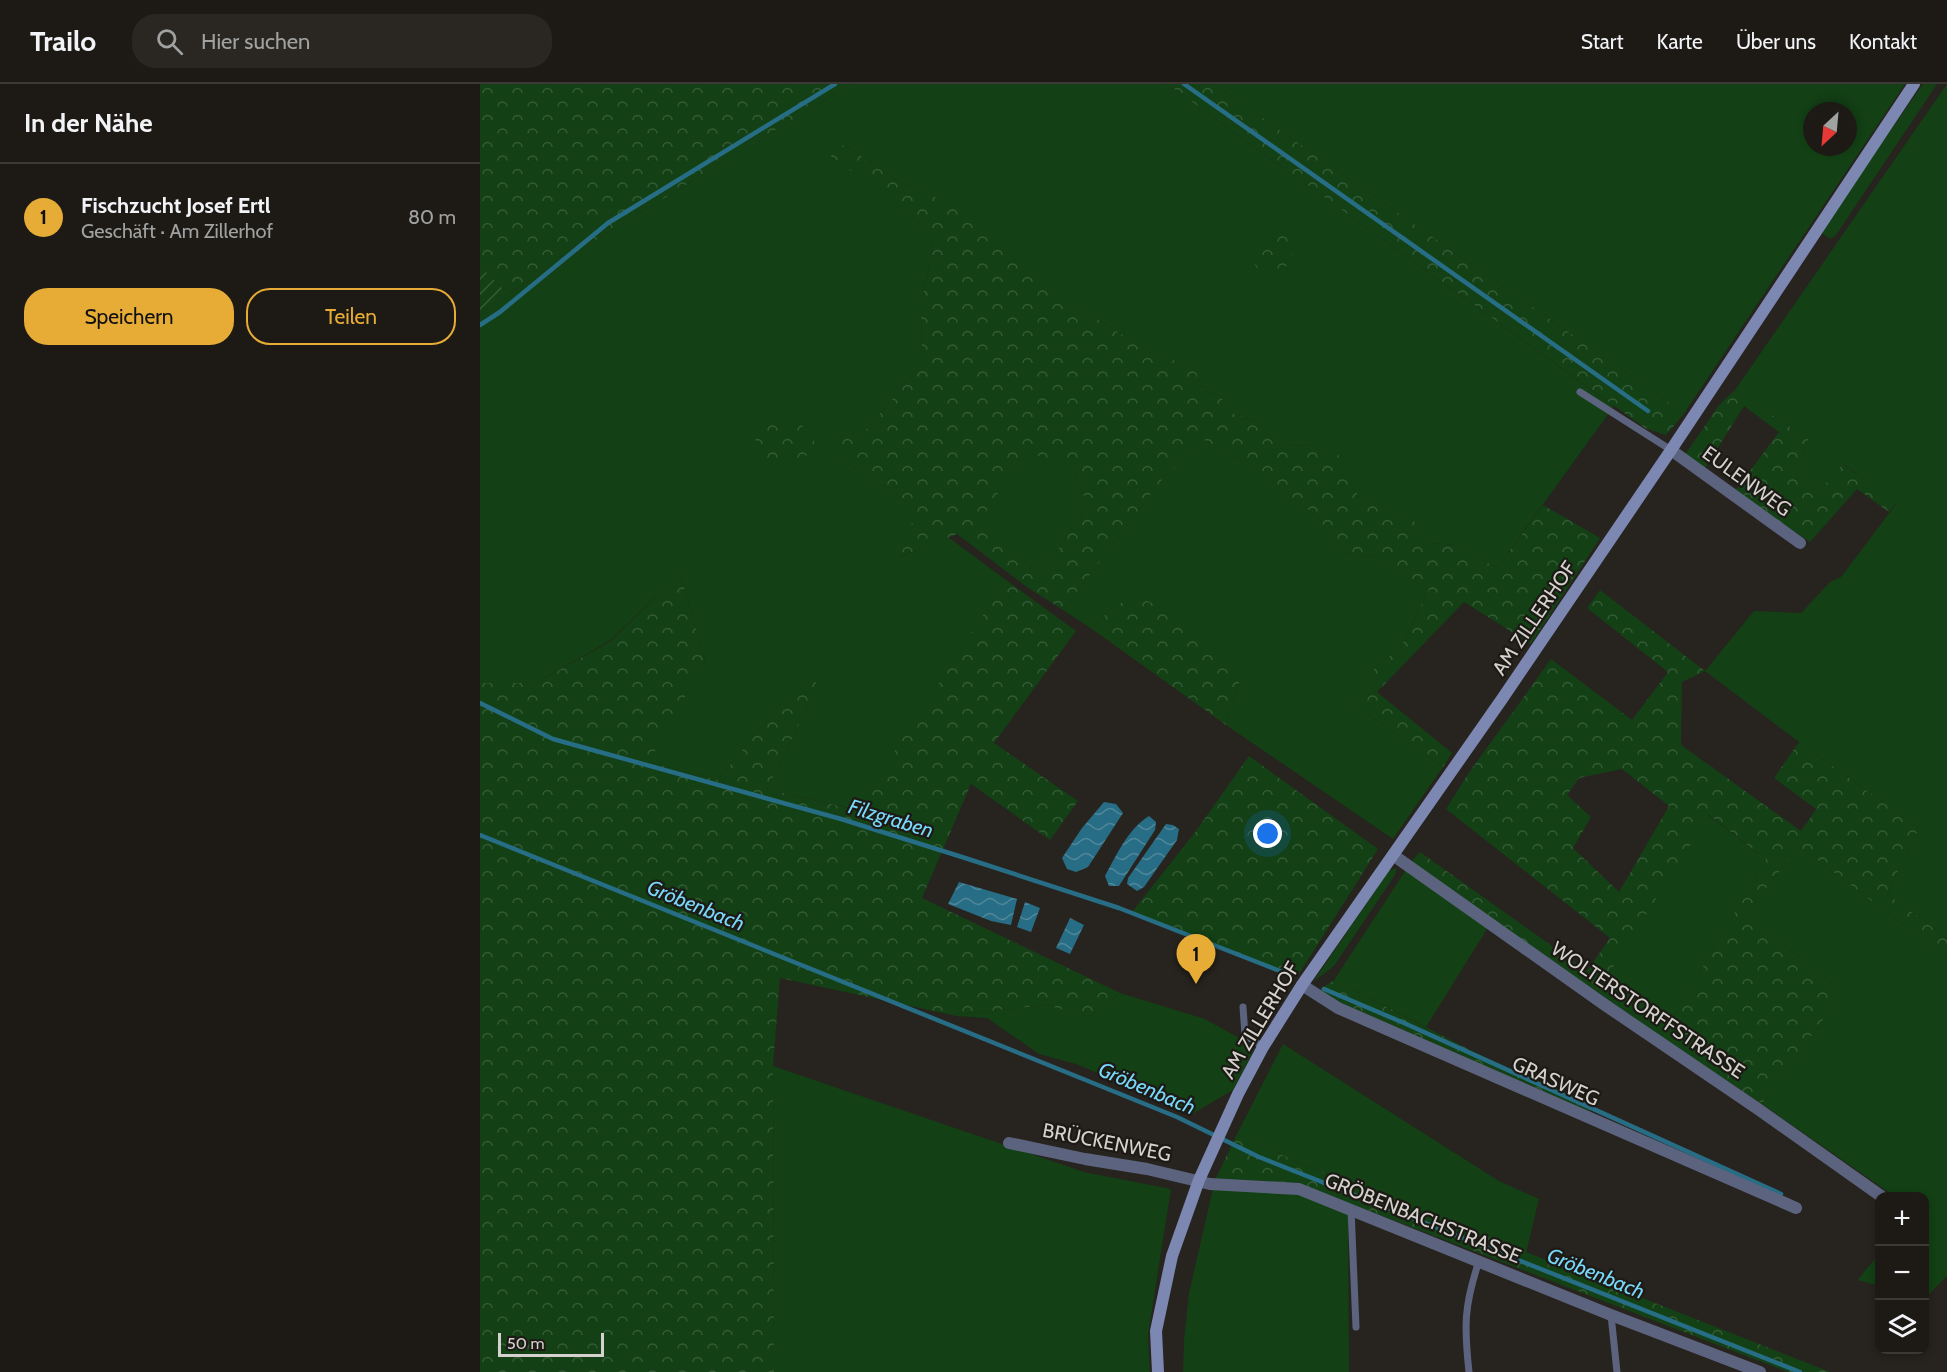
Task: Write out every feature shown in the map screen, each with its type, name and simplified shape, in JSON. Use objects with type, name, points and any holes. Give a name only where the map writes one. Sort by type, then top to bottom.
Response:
[{"type":"street","name":"AM ZILLERHOF","points":[[1158,1372],[1156,1331],[1172,1256],[1199,1180],[1263,1047],[1302,985],[1671,450],[1914,84]]},
{"type":"street","name":"EULENWEG","points":[[1671,450],[1800,543]]},
{"type":"street","name":"WOLTERSTORFFSTRASSE","points":[[1393,855],[1875,1193]]},
{"type":"street","name":"GRASWEG","points":[[1302,985],[1338,1008],[1796,1208]]},
{"type":"street","name":"BRÜCKENWEG","points":[[1009,1143],[1199,1180]]},
{"type":"street","name":"GRÖBENBACHSTRASSE","points":[[1199,1180],[1210,1184],[1299,1189],[1611,1315],[1760,1372]]},
{"type":"lane","points":[[1580,392],[1671,450]]},
{"type":"lane","points":[[1243,1007],[1245,1035],[1263,1047]]},
{"type":"lane","points":[[1351,1209],[1356,1327]]},
{"type":"lane","points":[[1469,1372],[1465,1327],[1466,1307],[1479,1261]]},
{"type":"lane","points":[[1611,1315],[1617,1372]]},
{"type":"green space","points":[[480,84],[851,84],[508,294],[480,266]]},
{"type":"green space","points":[[851,84],[1167,84],[1614,406],[1497,568],[1455,545],[1431,543],[1414,521],[1357,496],[1357,482],[1323,456],[1314,446],[1275,445],[1259,422],[1232,413],[1219,395],[1203,390],[1193,364],[1178,362],[1140,346],[1081,309],[933,196],[899,182],[848,147],[825,151],[914,217],[934,243],[921,304],[922,365],[865,431],[832,438],[846,462],[918,509],[898,558],[948,537],[1006,580],[857,810],[767,789],[804,714],[820,673],[784,699],[718,780],[648,762],[705,660],[680,573],[611,640],[536,683],[485,683],[480,681],[480,314],[508,294]]},
{"type":"green space","points":[[1167,84],[1214,84],[1667,401],[1683,415],[1666,435],[1645,428]]},
{"type":"green space","points":[[1214,84],[1905,84],[1857,156],[1857,102],[1803,102],[1803,156],[1857,156],[1683,415],[1667,401]]},
{"type":"green space","points":[[1923,84],[1937,84],[1836,235],[1830,239],[1822,233]]},
{"type":"green space","points":[[1947,84],[1947,938],[1887,894],[1919,828],[1705,671],[1754,611],[1801,613],[1830,582],[1841,577],[1896,504],[1844,464],[1819,491],[1796,479],[1809,440],[1735,390]]},
{"type":"green space","points":[[830,142],[848,147],[899,182],[933,196],[967,215],[1081,309],[1140,346],[1178,362],[1193,364],[1203,390],[1219,395],[1232,413],[1259,422],[1275,445],[1315,446],[1323,456],[1344,455],[1357,482],[1357,496],[1414,521],[1431,543],[1455,545],[1497,568],[1543,505],[1600,538],[1531,644],[1464,602],[1377,692],[1452,753],[1443,767],[1355,705],[1372,671],[1401,647],[1429,590],[1376,557],[1341,553],[1318,517],[1248,463],[1204,440],[1164,477],[1063,610],[1027,587],[957,534],[897,558],[918,509],[846,462],[831,438],[865,431],[922,365],[921,304],[934,243],[914,217],[824,151]],"holes":[[[1038,456],[1074,469],[1087,505],[1042,574],[1020,559],[981,520],[1019,460]]]},
{"type":"green space","points":[[1279,228],[1291,238],[1293,254],[1281,276],[1262,277],[1253,261],[1259,241]]},
{"type":"green space","points":[[480,266],[508,294],[480,314]]},
{"type":"green space","points":[[1735,390],[1809,440],[1796,479],[1819,491],[1843,464],[1896,503],[1889,512],[1857,489],[1810,542],[1735,491],[1779,432],[1744,406],[1704,470],[1684,456],[1720,404]]},
{"type":"green space","points":[[795,418],[812,436],[818,451],[766,471],[753,452],[758,427],[767,420]]},
{"type":"green space","points":[[1204,440],[1248,463],[1318,517],[1341,553],[1376,557],[1429,590],[1401,647],[1372,671],[1355,705],[1443,767],[1393,839],[1226,725],[1240,680],[1113,606],[1092,629],[1063,610],[1164,477]]},
{"type":"green space","points":[[1038,455],[1074,469],[1087,505],[1042,574],[1020,559],[980,520],[1019,460]]},
{"type":"green space","points":[[680,573],[705,660],[649,762],[718,780],[784,699],[821,671],[804,714],[767,789],[856,810],[1006,580],[1076,631],[994,743],[1078,801],[1050,840],[971,784],[922,898],[1120,993],[1089,1017],[1046,1005],[953,1015],[780,978],[773,1066],[774,1372],[480,1372],[480,681],[485,683],[536,683],[611,641]]},
{"type":"green space","points":[[1600,590],[1705,671],[1682,682],[1681,745],[1801,831],[1816,809],[1774,778],[1799,742],[1919,828],[1887,894],[1947,938],[1947,958],[1799,846],[1746,914],[1843,992],[1762,1104],[1661,1038],[1766,859],[1709,815],[1595,996],[1411,862],[1420,852],[1587,971],[1610,938],[1446,809],[1468,774],[1551,659],[1632,720],[1668,672],[1587,608]],"holes":[[[1622,769],[1669,806],[1619,892],[1573,848],[1591,817],[1567,795],[1579,778]]]},
{"type":"green space","points":[[1136,597],[1158,605],[1240,680],[1226,725],[1092,629],[1113,606]]},
{"type":"green space","points":[[1249,756],[1378,849],[1297,977],[1132,912],[1196,831]]},
{"type":"green space","points":[[1708,815],[1766,859],[1661,1038],[1595,996]]},
{"type":"green space","points":[[1799,846],[1947,958],[1947,1276],[1929,1294],[1929,1192],[1888,1192],[1762,1104],[1843,992],[1746,914]]},
{"type":"green space","points":[[1411,862],[1492,921],[1426,1027],[1334,980]]},
{"type":"green space","points":[[1397,868],[1395,875],[1334,966],[1313,982],[1389,870]]},
{"type":"green space","points":[[780,978],[953,1015],[1047,1005],[1089,1017],[1120,993],[1205,1019],[1255,1047],[1233,1090],[1194,1113],[1076,1064],[1039,1054],[987,1018],[956,1016]]},
{"type":"green space","points":[[1334,980],[1478,1054],[1595,1107],[1590,1112],[1316,992]]},
{"type":"green space","points":[[1283,1044],[1499,1181],[1539,1199],[1526,1253],[1300,1163],[1237,1134]]},
{"type":"green space","points":[[773,1066],[1084,1172],[1171,1189],[1148,1335],[1150,1372],[774,1372]]},
{"type":"green space","points":[[1237,1134],[1300,1163],[1830,1372],[1788,1372],[1299,1184],[1215,1180]]},
{"type":"green space","points":[[1215,1180],[1299,1184],[1348,1202],[1349,1372],[1183,1372],[1189,1293]]},
{"type":"green space","points":[[1875,1259],[1875,1285],[1858,1280]]},
{"type":"water","points":[[1104,802],[1116,804],[1123,813],[1088,867],[1076,872],[1067,869],[1062,858],[1082,828]]},
{"type":"water","points":[[1149,816],[1156,822],[1155,830],[1119,886],[1109,886],[1105,876],[1119,851],[1135,828]]},
{"type":"water","points":[[1166,824],[1179,829],[1177,840],[1144,887],[1137,891],[1127,884],[1128,878]]},
{"type":"water","points":[[959,882],[1017,899],[1011,925],[991,921],[948,904]]},
{"type":"water","points":[[1025,902],[1040,908],[1031,932],[1017,927]]},
{"type":"water","points":[[1070,918],[1084,925],[1070,954],[1056,948]]},
{"type":"waterway","points":[[480,325],[500,312],[608,223],[835,84]]},
{"type":"waterway","points":[[1184,84],[1648,411]]},
{"type":"waterway","name":"Filzgraben","points":[[480,703],[553,739],[841,819],[962,857],[1119,908],[1290,975]]},
{"type":"waterway","name":"Gröbenbach","points":[[480,835],[1177,1117],[1259,1157],[1800,1372]]},
{"type":"waterway","points":[[1324,989],[1781,1194]]},
{"type":"place","name":"Fischzucht Josef Ertl","points":[[1196,984]]}]
